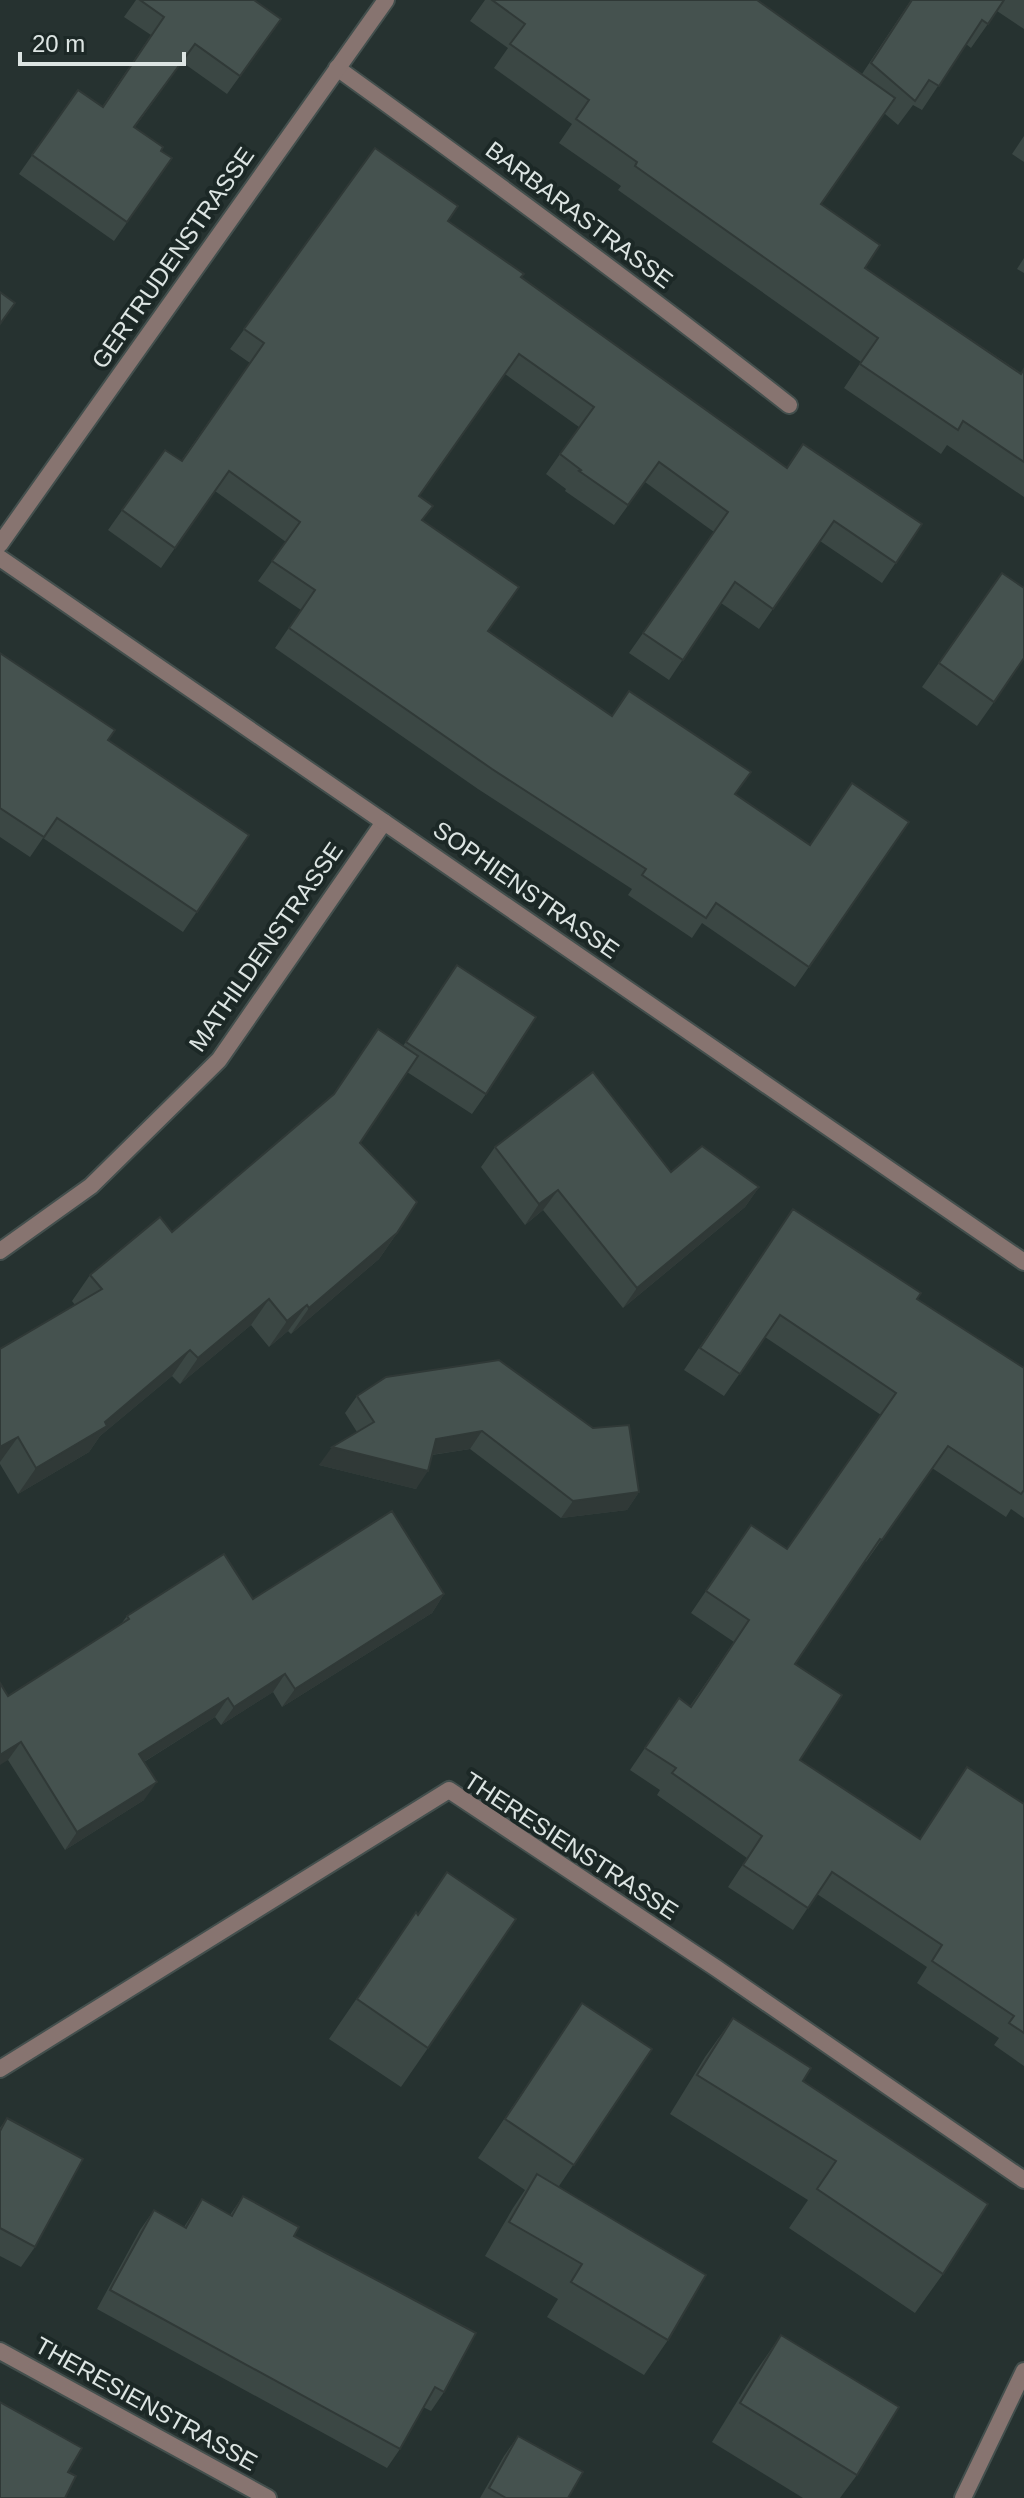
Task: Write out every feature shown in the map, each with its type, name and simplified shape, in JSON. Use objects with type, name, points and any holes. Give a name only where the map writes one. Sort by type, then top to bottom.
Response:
[{"type":"street","name":"GERTRUDENSTRASSE","points":[[0,544],[386,0]]},
{"type":"street","name":"BARBARASTRASSE","points":[[337,68],[525,203],[789,405]]},
{"type":"street","name":"SOPHIENSTRASSE","points":[[0,558],[1024,1262]]},
{"type":"street","name":"MATHILDENSTRASSE","points":[[0,1251],[91,1186],[219,1060],[384,822]]},
{"type":"street","name":"THERESIENSTRASSE","points":[[0,2069],[449,1790],[729,1977],[1024,2180]]},
{"type":"street","name":"THERESIENSTRASSE","points":[[0,2351],[268,2498]]},
{"type":"street","points":[[963,2498],[1024,2371]]},
{"type":"building","points":[[140,0],[254,0],[281,19],[240,76],[195,44],[134,127],[163,147],[161,151],[172,158],[127,222],[32,155],[78,90],[103,107],[164,17]]},
{"type":"building","points":[[492,0],[757,0],[895,98],[821,204],[880,245],[865,268],[1021,374],[1024,369],[1024,462],[963,421],[958,430],[860,364],[878,338],[635,166],[637,162],[576,119],[589,100],[510,44],[525,24]]},
{"type":"building","points":[[912,0],[1004,0],[988,24],[982,20],[939,86],[929,80],[915,101],[871,63]]},
{"type":"building","points":[[375,148],[458,206],[448,221],[787,468],[803,444],[922,524],[896,563],[834,521],[773,609],[735,582],[683,660],[643,633],[728,512],[659,462],[628,505],[579,471],[560,454],[594,407],[519,354],[419,496],[433,506],[422,520],[519,587],[488,631],[612,716],[629,691],[751,772],[735,794],[810,845],[852,783],[909,822],[809,967],[716,903],[706,918],[642,875],[646,869],[492,769],[289,628],[315,590],[272,561],[300,522],[229,471],[175,548],[122,510],[165,450],[182,461],[264,343],[244,329]]},
{"type":"building","points":[[0,292],[15,303],[0,324]]},
{"type":"building","points":[[1002,573],[1024,588],[1024,658],[994,702],[939,663]]},
{"type":"building","points":[[0,653],[115,730],[108,740],[249,835],[197,912],[57,818],[44,837],[0,808]]},
{"type":"building","points":[[457,965],[536,1017],[486,1094],[406,1042]]},
{"type":"building","points":[[378,1029],[418,1056],[360,1143],[417,1202],[397,1233],[309,1308],[307,1305],[287,1321],[269,1299],[198,1358],[190,1350],[105,1422],[107,1426],[36,1468],[18,1437],[0,1447],[0,1349],[102,1289],[90,1275],[160,1217],[172,1232],[334,1094]]},
{"type":"building","points":[[593,1072],[671,1172],[702,1146],[759,1187],[637,1288],[558,1190],[539,1204],[495,1147]]},
{"type":"building","points":[[793,1209],[921,1293],[917,1299],[1024,1368],[1024,1490],[1021,1494],[948,1446],[795,1664],[842,1695],[800,1760],[920,1839],[967,1767],[1024,1804],[1024,2033],[1009,2023],[1014,2016],[932,1961],[942,1945],[832,1872],[808,1908],[743,1865],[762,1836],[672,1773],[676,1768],[645,1748],[679,1698],[691,1707],[749,1620],[706,1591],[751,1525],[787,1549],[896,1393],[780,1315],[740,1374],[700,1348]]},
{"type":"building","points":[[499,1360],[593,1428],[629,1425],[639,1492],[573,1501],[482,1431],[436,1439],[428,1471],[332,1447],[374,1422],[357,1396],[386,1377]]},
{"type":"building","points":[[392,1511],[444,1594],[295,1689],[285,1674],[234,1707],[228,1698],[139,1754],[157,1782],[77,1832],[21,1742],[0,1755],[0,1683],[8,1696],[224,1554],[253,1599]]},
{"type":"building","points":[[447,1872],[516,1919],[428,2048],[357,1999]]},
{"type":"building","points":[[582,2003],[652,2049],[574,2165],[505,2119]]},
{"type":"building","points":[[733,2018],[811,2068],[803,2081],[988,2204],[943,2274],[817,2189],[836,2161],[697,2075]]},
{"type":"building","points":[[7,2118],[83,2159],[35,2247],[0,2228],[0,2131]]},
{"type":"building","points":[[537,2174],[706,2275],[668,2340],[571,2282],[582,2264],[509,2222]]},
{"type":"building","points":[[243,2196],[299,2227],[294,2236],[476,2333],[444,2392],[435,2387],[400,2449],[110,2290],[154,2210],[186,2228],[202,2199],[232,2216]]},
{"type":"building","points":[[781,2335],[899,2407],[857,2475],[740,2403]]},
{"type":"building","points":[[0,2402],[82,2448],[68,2472],[76,2476],[65,2498],[0,2498]]},
{"type":"building","points":[[518,2436],[583,2472],[568,2498],[506,2498],[489,2488]]}]
